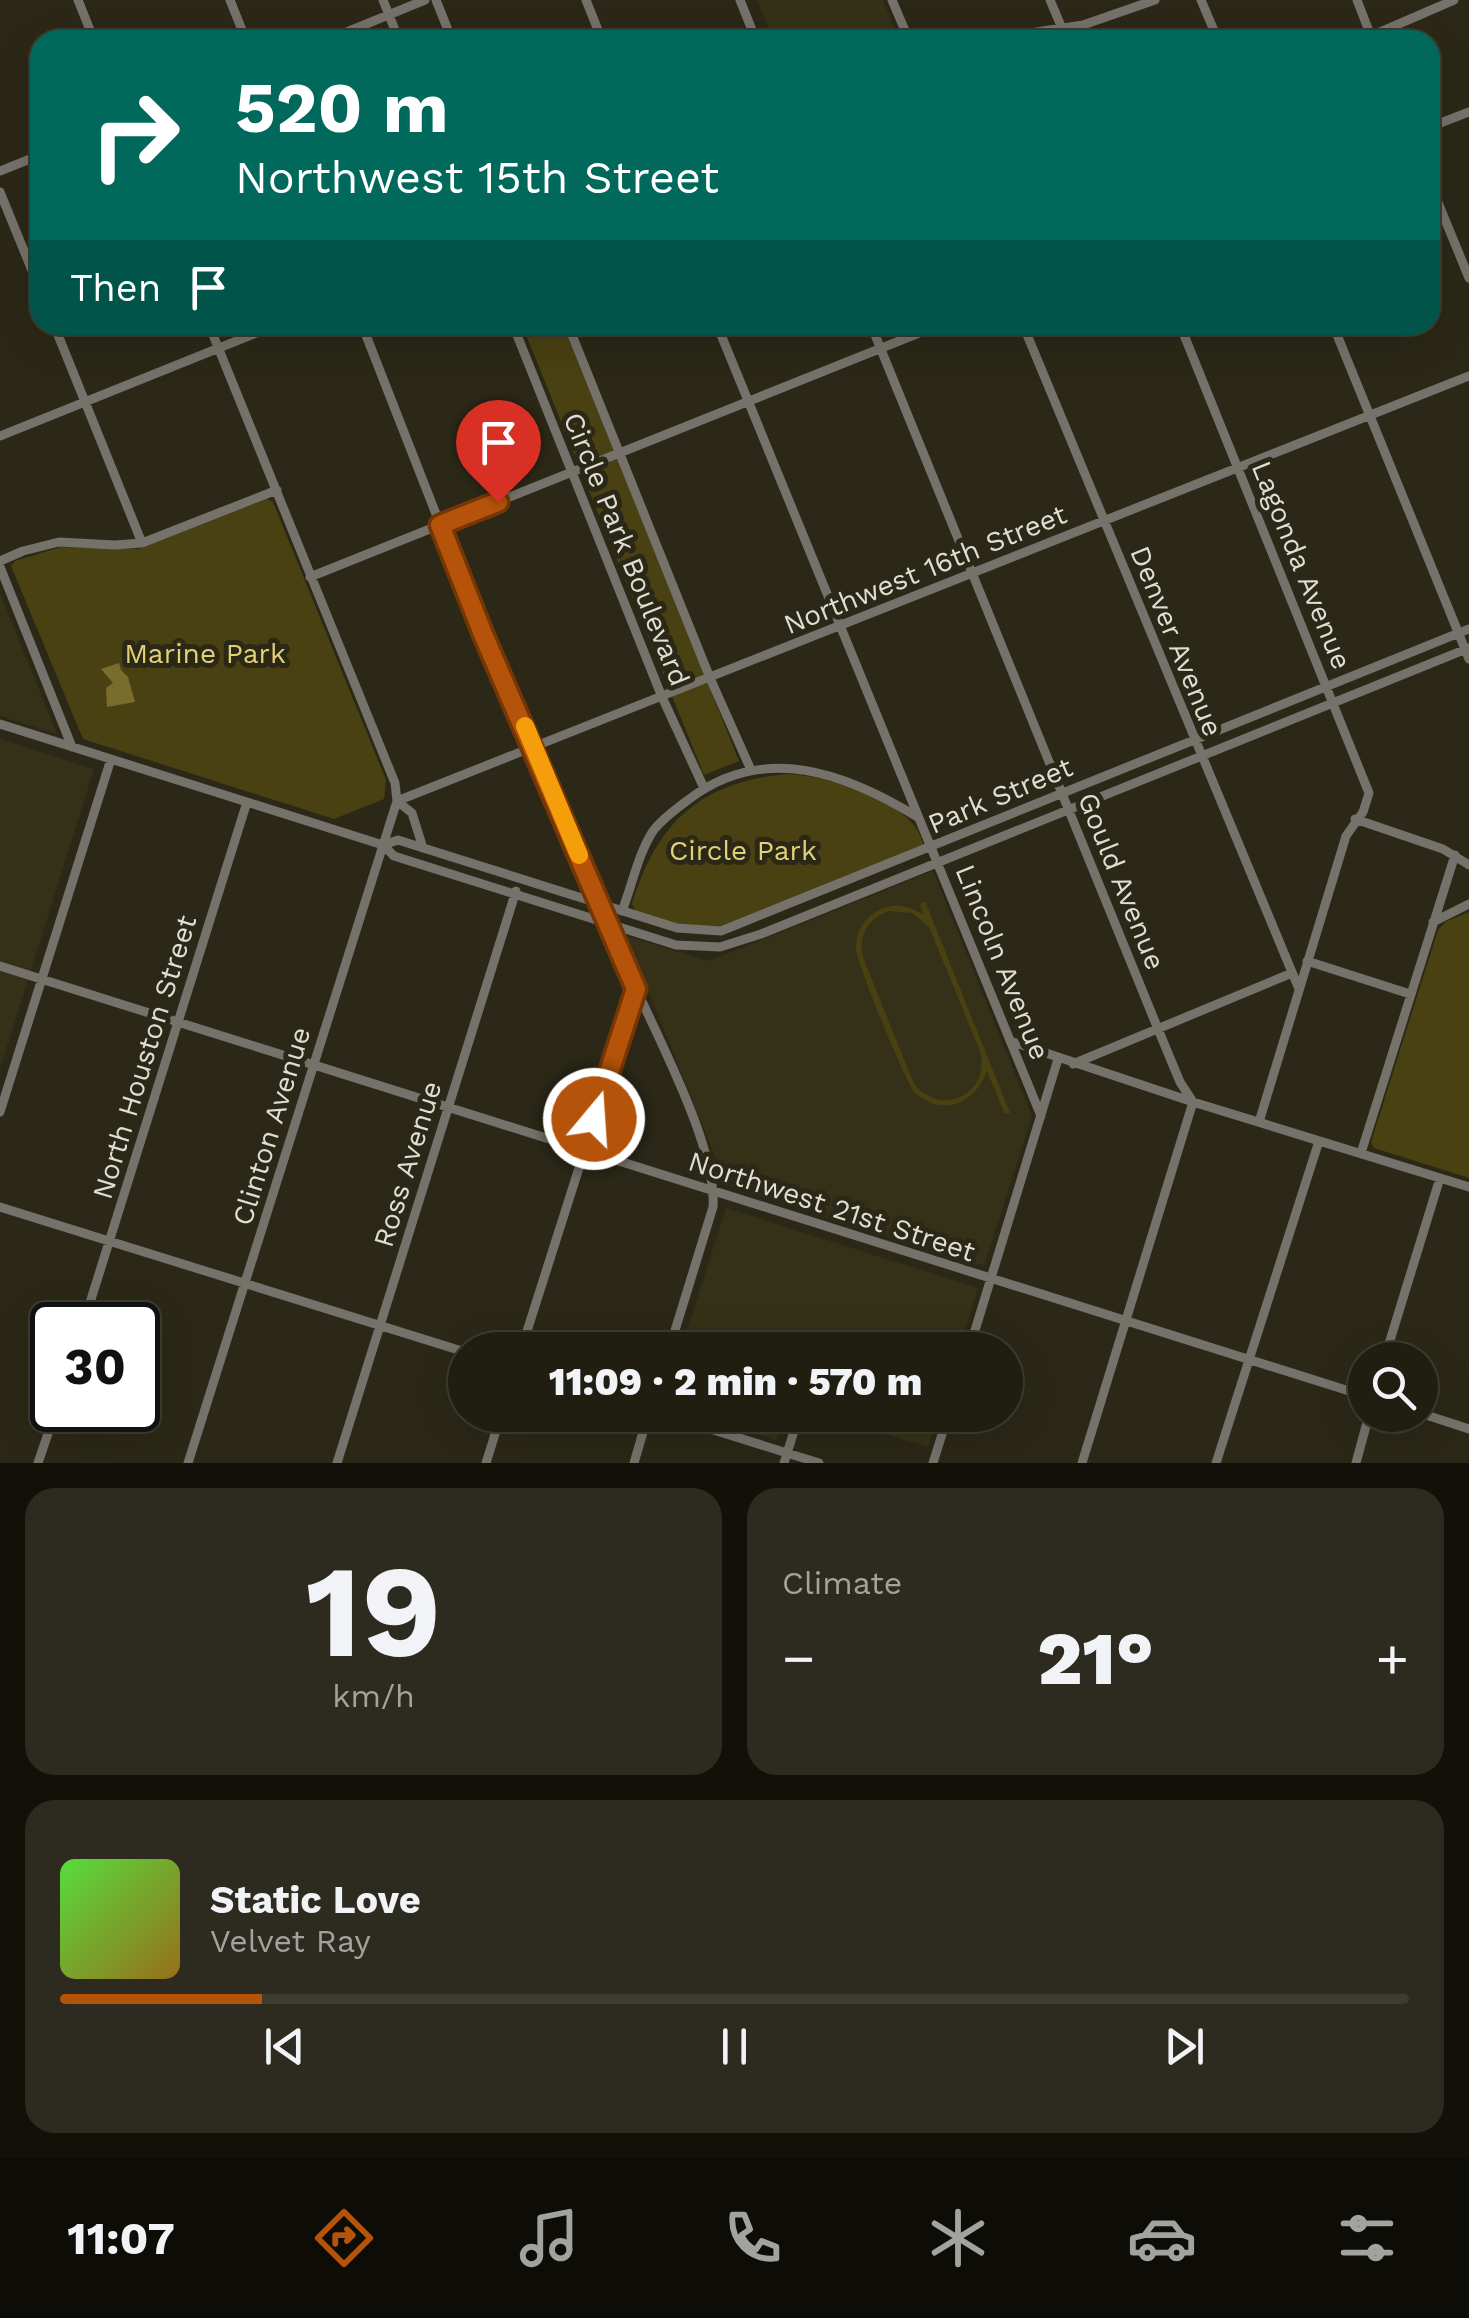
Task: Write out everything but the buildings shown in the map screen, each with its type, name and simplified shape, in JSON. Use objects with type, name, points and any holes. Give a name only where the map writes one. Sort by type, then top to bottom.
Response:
[{"type":"street","points":[[78,0],[90,30]]},
{"type":"street","points":[[230,0],[242,30]]},
{"type":"street","points":[[383,0],[395,30]]},
{"type":"street","points":[[352,30],[425,0]]},
{"type":"street","points":[[436,0],[448,30]]},
{"type":"street","points":[[586,0],[598,30]]},
{"type":"street","points":[[740,0],[752,30]]},
{"type":"street","points":[[892,0],[904,30]]},
{"type":"street","points":[[1050,0],[1062,30]]},
{"type":"street","points":[[1077,30],[1155,0]]},
{"type":"street","points":[[1202,0],[1214,30]]},
{"type":"street","points":[[1357,0],[1369,30]]},
{"type":"street","points":[[1389,30],[1454,0]]},
{"type":"street","points":[[1440,123],[1469,112]]},
{"type":"street","points":[[0,171],[30,159]]},
{"type":"street","points":[[0,192],[30,266]]},
{"type":"street","points":[[1440,207],[1469,278]]},
{"type":"street","points":[[58,335],[142,543]]},
{"type":"street","points":[[212,335],[395,784],[397,802],[412,813],[423,848]]},
{"type":"street","points":[[0,436],[251,335]]},
{"type":"street","points":[[366,335],[483,634],[710,1164],[713,1207],[674,1332]]},
{"type":"street","name":"Circle Park Boulevard","points":[[516,335],[662,697],[704,788]]},
{"type":"street","name":"Circle Park Boulevard","points":[[572,335],[751,770]]},
{"type":"street","name":"Lincoln Avenue","points":[[721,335],[1041,1116]]},
{"type":"street","name":"Gould Avenue","points":[[875,335],[1158,1030],[1193,1102]]},
{"type":"street","points":[[310,577],[914,335]]},
{"type":"street","name":"Denver Avenue","points":[[1027,335],[1299,989]]},
{"type":"street","name":"Lagonda Avenue","points":[[1184,335],[1368,786],[1368,803],[1346,836],[1259,1122]]},
{"type":"street","points":[[1337,335],[1464,631],[1468,652]]},
{"type":"street","name":"Northwest 16th Street","points":[[397,802],[1469,376]]},
{"type":"street","points":[[72,747],[0,564],[46,544],[142,543],[277,490]]},
{"type":"street","name":"Park Street","points":[[1464,631],[721,931],[677,928],[398,840],[383,844],[394,856],[676,945],[720,948],[1468,652]]},
{"type":"street","points":[[0,724],[383,844]]},
{"type":"street","points":[[0,1112],[110,759]]},
{"type":"street","points":[[622,911],[654,830],[704,788],[751,770],[784,768],[840,778],[878,793],[920,819]]},
{"type":"street","name":"North Houston Street","points":[[90,1302],[248,802]]},
{"type":"street","name":"Clinton Avenue","points":[[188,1463],[397,802]]},
{"type":"street","points":[[1355,819],[1455,856],[1469,865]]},
{"type":"street","points":[[1360,1153],[1455,856]]},
{"type":"street","name":"Ross Avenue","points":[[337,1463],[520,879]]},
{"type":"street","points":[[1433,922],[1469,904]]},
{"type":"street","points":[[1307,961],[1410,994]]},
{"type":"street","name":"Northwest 21st Street","points":[[0,966],[1348,1391]]},
{"type":"street","points":[[1073,1064],[1292,973]]},
{"type":"street","points":[[528,1332],[636,989]]},
{"type":"street","points":[[1010,1041],[1469,1187]]},
{"type":"street","name":"Lincoln Avenue","points":[[974,1332],[1058,1059]]},
{"type":"street","points":[[1082,1463],[1193,1102]]},
{"type":"street","points":[[1216,1463],[1320,1140]]},
{"type":"street","points":[[1390,1342],[1440,1178]]},
{"type":"street","points":[[0,1207],[448,1347]]},
{"type":"street","points":[[1438,1420],[1469,1429]]},
{"type":"street","points":[[38,1463],[49,1432]]},
{"type":"street","points":[[486,1463],[496,1432]]},
{"type":"street","points":[[634,1463],[643,1432]]},
{"type":"street","points":[[713,1432],[786,1458],[819,1463]]},
{"type":"street","points":[[786,1458],[794,1432]]},
{"type":"street","points":[[933,1463],[943,1432]]},
{"type":"street","points":[[1356,1463],[1364,1432]]},
{"type":"shaded area","points":[[757,0],[883,0],[895,30],[769,30]]},
{"type":"shaded area","points":[[0,593],[57,734],[0,716]]},
{"type":"shaded area","points":[[119,663],[128,677],[135,702],[107,707],[106,688],[113,683],[101,669]]},
{"type":"shaded area","points":[[0,739],[94,769],[0,1069]]},
{"type":"shaded area","points":[[933,871],[1032,1116],[984,1266],[727,1186],[626,936],[709,961]]},
{"type":"shaded area","points":[[726,1208],[978,1288],[965,1332],[687,1332]]},
{"type":"shaded area","points":[[751,1432],[778,1432],[776,1440]]},
{"type":"shaded area","points":[[879,1432],[933,1432],[928,1447]]},
{"type":"green space","points":[[526,335],[567,335],[739,761],[704,775]]},
{"type":"green space","name":"Marine Park","points":[[267,499],[273,502],[386,780],[384,799],[334,819],[83,739],[11,566],[15,561],[61,547],[139,549]]},
{"type":"green space","name":"Circle Park","points":[[787,774],[846,785],[887,803],[917,829],[924,846],[719,927],[684,927],[636,912],[632,904],[642,875],[669,829],[687,811],[730,786]]},
{"type":"green space","points":[[925,901],[1010,1113],[1005,1114],[987,1071],[974,1092],[956,1104],[925,1100],[914,1092],[891,1043],[858,958],[856,942],[862,926],[874,913],[896,906],[923,914],[920,904]],"holes":[[[889,911],[912,913],[929,927],[980,1051],[978,1079],[962,1096],[950,1100],[925,1094],[914,1084],[862,952],[863,936],[875,919]]]},
{"type":"green space","points":[[1469,912],[1469,1178],[1374,1148],[1371,1142],[1438,930],[1445,922]]},
{"type":"slow traffic","points":[[525,726],[579,855]]},
{"type":"route","points":[[498,502],[440,525],[636,989],[594,1119]]}]
